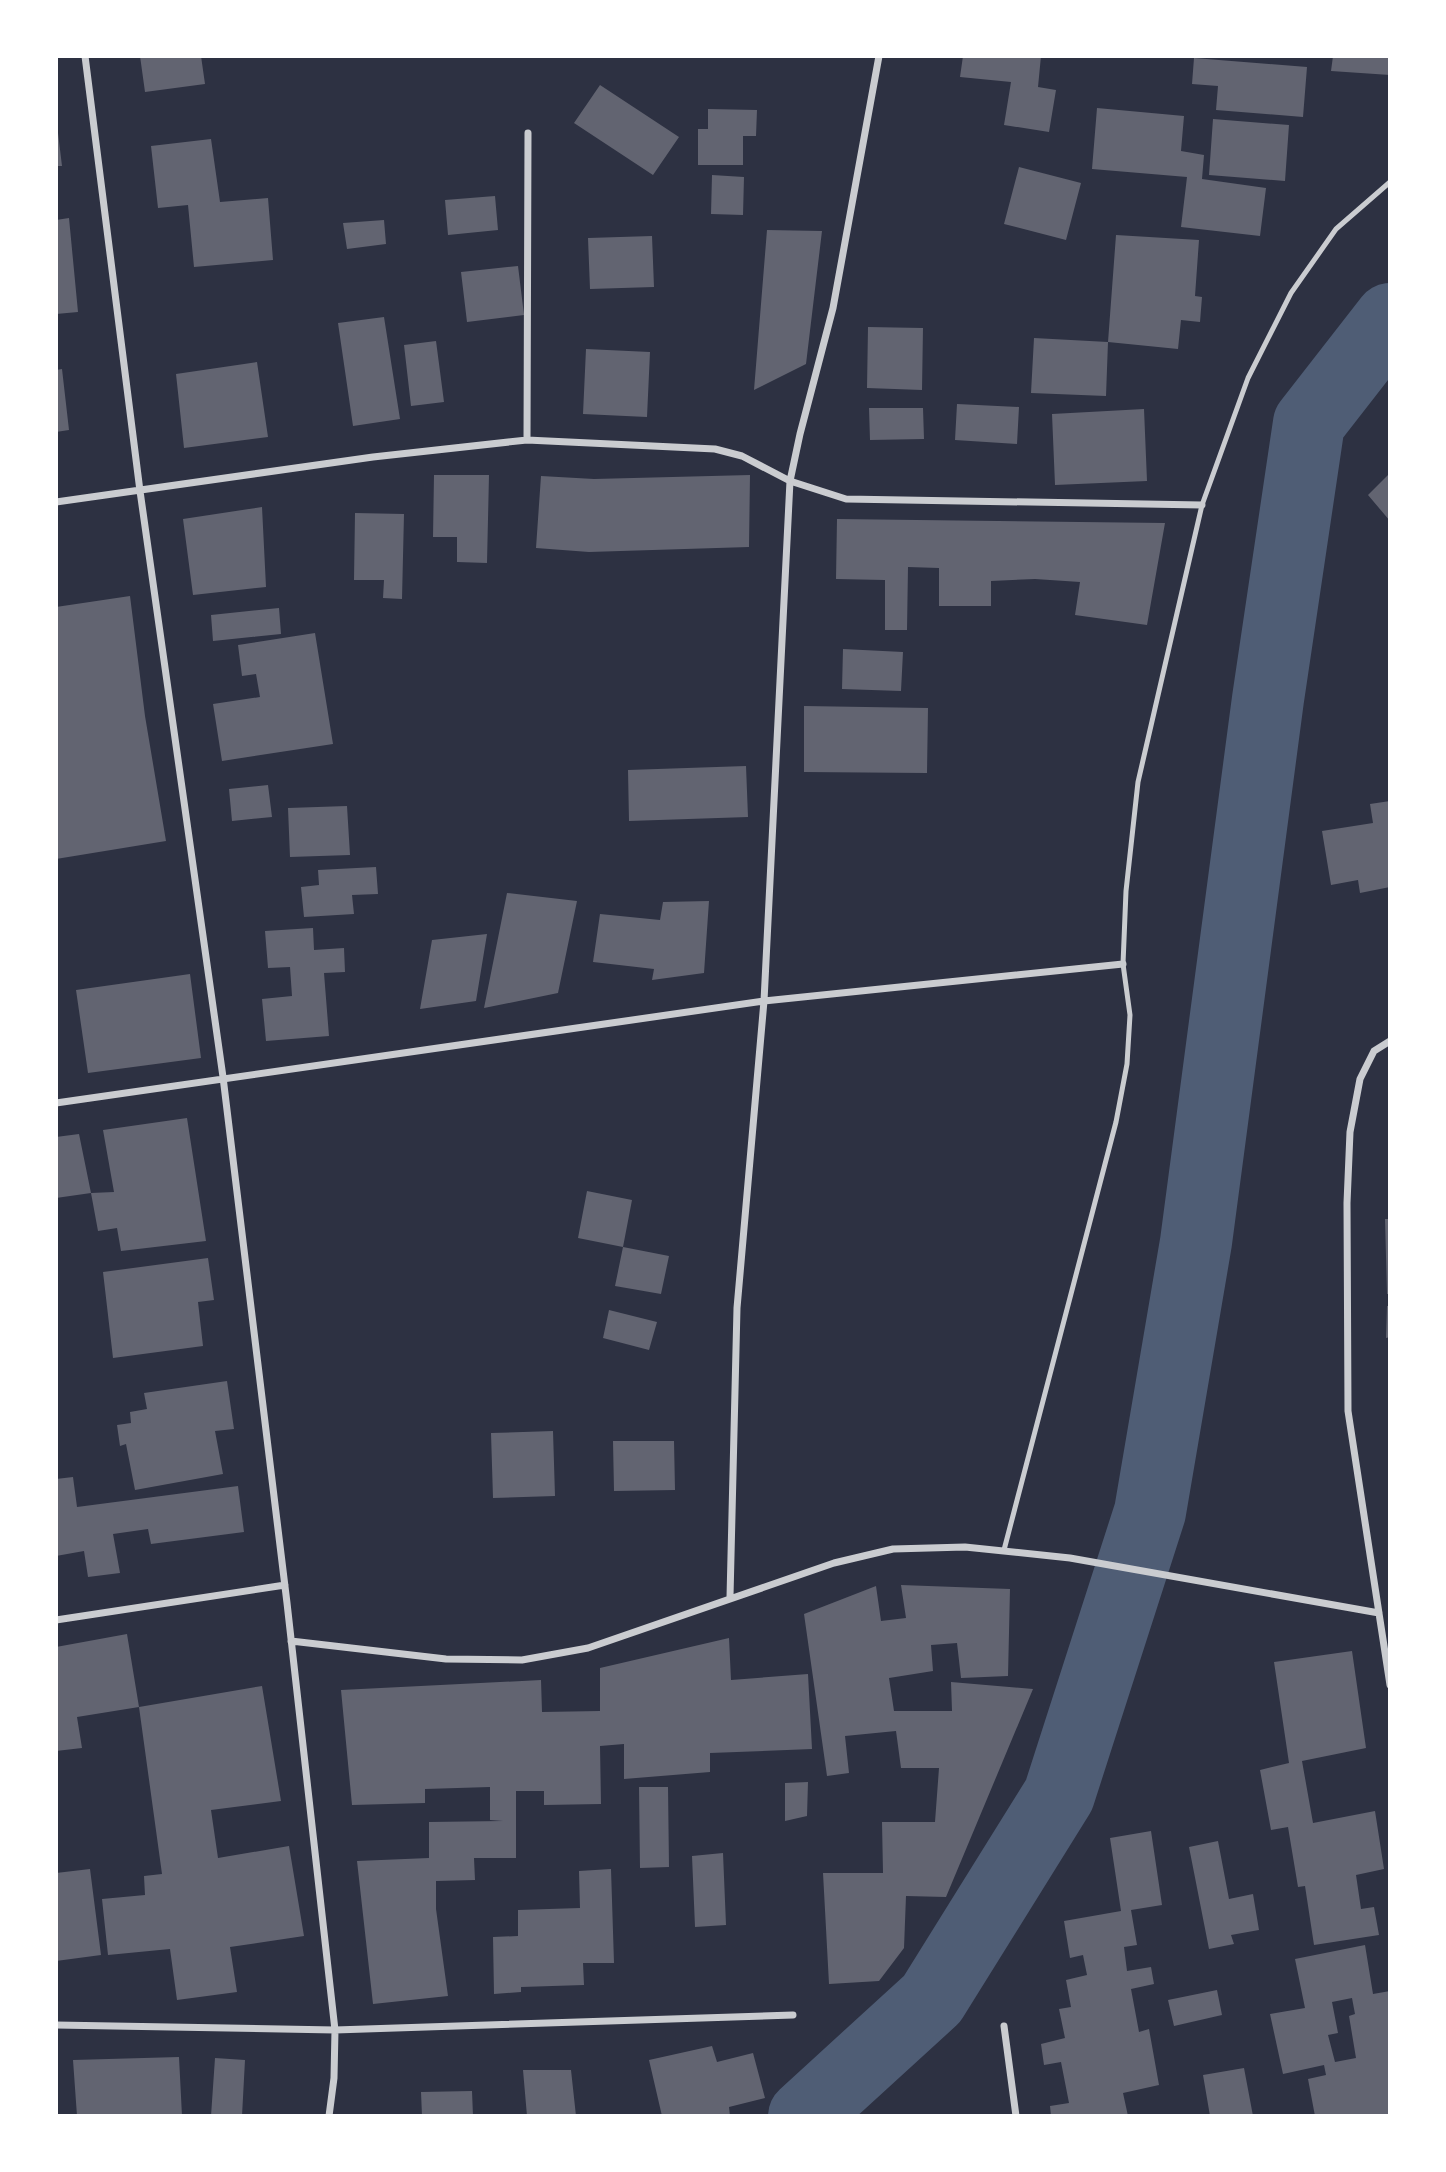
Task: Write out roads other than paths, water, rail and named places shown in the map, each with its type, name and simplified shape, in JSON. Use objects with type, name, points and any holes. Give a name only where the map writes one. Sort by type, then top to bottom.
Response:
[{"type":"street","points":[[85,56],[139,491],[223,1077],[285,1585],[335,2030],[334,2078],[329,2116]]},
{"type":"street","points":[[730,1597],[737,1308],[764,1002],[790,481],[833,308],[879,56]]},
{"type":"street","points":[[527,440],[528,133]]},
{"type":"street","points":[[56,502],[373,457],[527,440],[715,449],[742,456],[790,481],[846,499],[1202,505]]},
{"type":"street","points":[[56,1103],[223,1077],[764,1002],[1123,964]]},
{"type":"street","points":[[1390,1041],[1374,1051],[1360,1079],[1350,1132],[1347,1203],[1348,1411],[1390,1685]]},
{"type":"street","points":[[291,1641],[446,1659],[522,1660],[588,1648],[834,1563],[893,1549],[965,1548],[1070,1558],[1379,1613]]},
{"type":"street","points":[[56,1620],[285,1585]]},
{"type":"street","points":[[56,2025],[335,2030],[793,2015]]},
{"type":"street","points":[[1004,2026],[1016,2116]]},
{"type":"lane","points":[[1004,1550],[1115,1122],[1126,1064],[1130,1015],[1123,964],[1126,891],[1138,782],[1202,505],[1248,378],[1291,293],[1336,229],[1390,182]]},
{"type":"waterway","points":[[804,2116],[932,1999],[1059,1795],[1150,1512],[1196,1242],[1268,699],[1309,423],[1390,319]]}]
